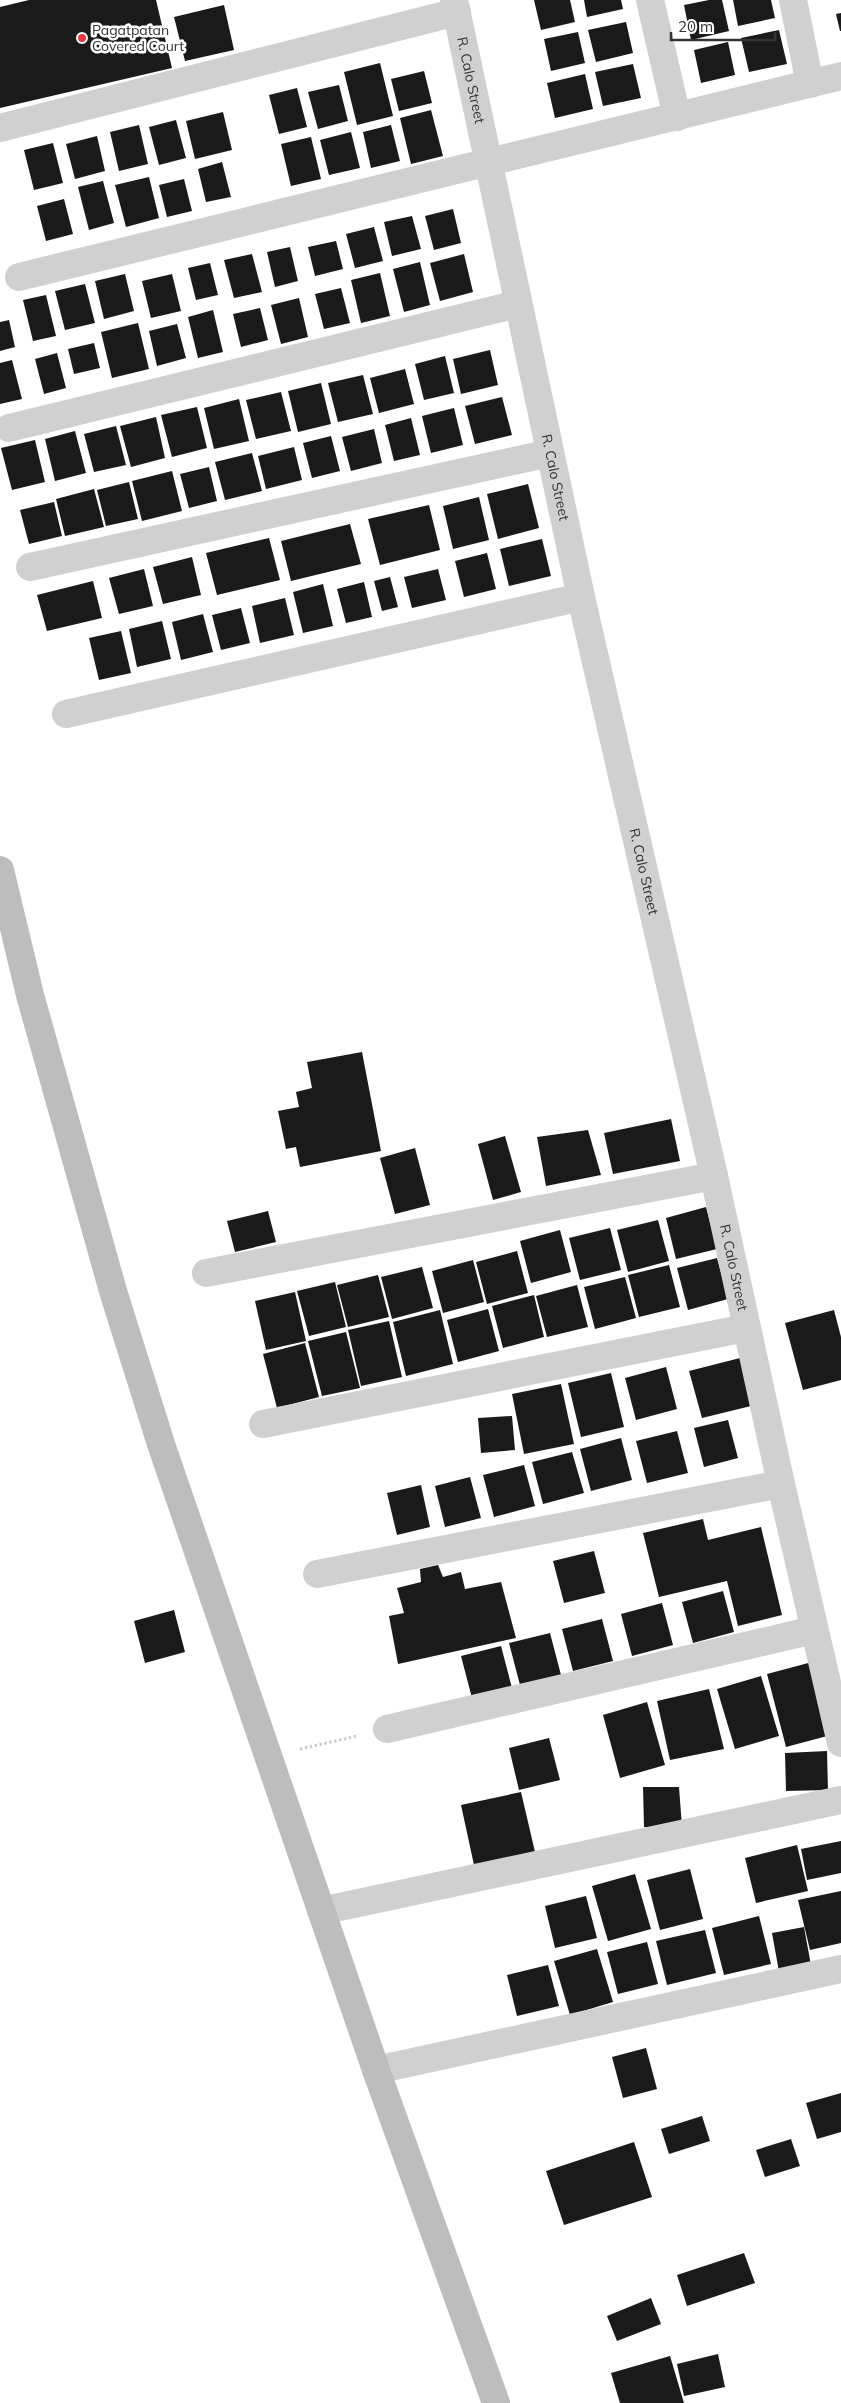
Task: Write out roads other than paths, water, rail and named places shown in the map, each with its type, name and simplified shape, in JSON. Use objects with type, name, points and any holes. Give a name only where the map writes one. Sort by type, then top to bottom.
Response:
[{"type":"main road","points":[[0,870],[30,995],[113,1291],[164,1453],[376,2070],[496,2403]]},
{"type":"street","points":[[650,0],[676,117]]},
{"type":"street","points":[[793,0],[810,84]]},
{"type":"street","points":[[0,128],[456,6]]},
{"type":"street","name":"R. Calo Street","points":[[456,6],[581,597],[714,1176],[746,1328],[841,1743]]},
{"type":"street","points":[[19,277],[841,76]]},
{"type":"street","points":[[9,428],[518,304]]},
{"type":"street","points":[[30,567],[550,453]]},
{"type":"street","points":[[66,714],[581,597]]},
{"type":"street","points":[[206,1273],[714,1176]]},
{"type":"street","points":[[263,1424],[746,1328]]},
{"type":"street","points":[[317,1574],[781,1484]]},
{"type":"street","points":[[387,1729],[814,1630]]},
{"type":"street","points":[[321,1911],[841,1800]]},
{"type":"street","points":[[376,2070],[841,1969]]},
{"type":"place","name":"Pagatpatan Covered Court","points":[[82,38]]}]
